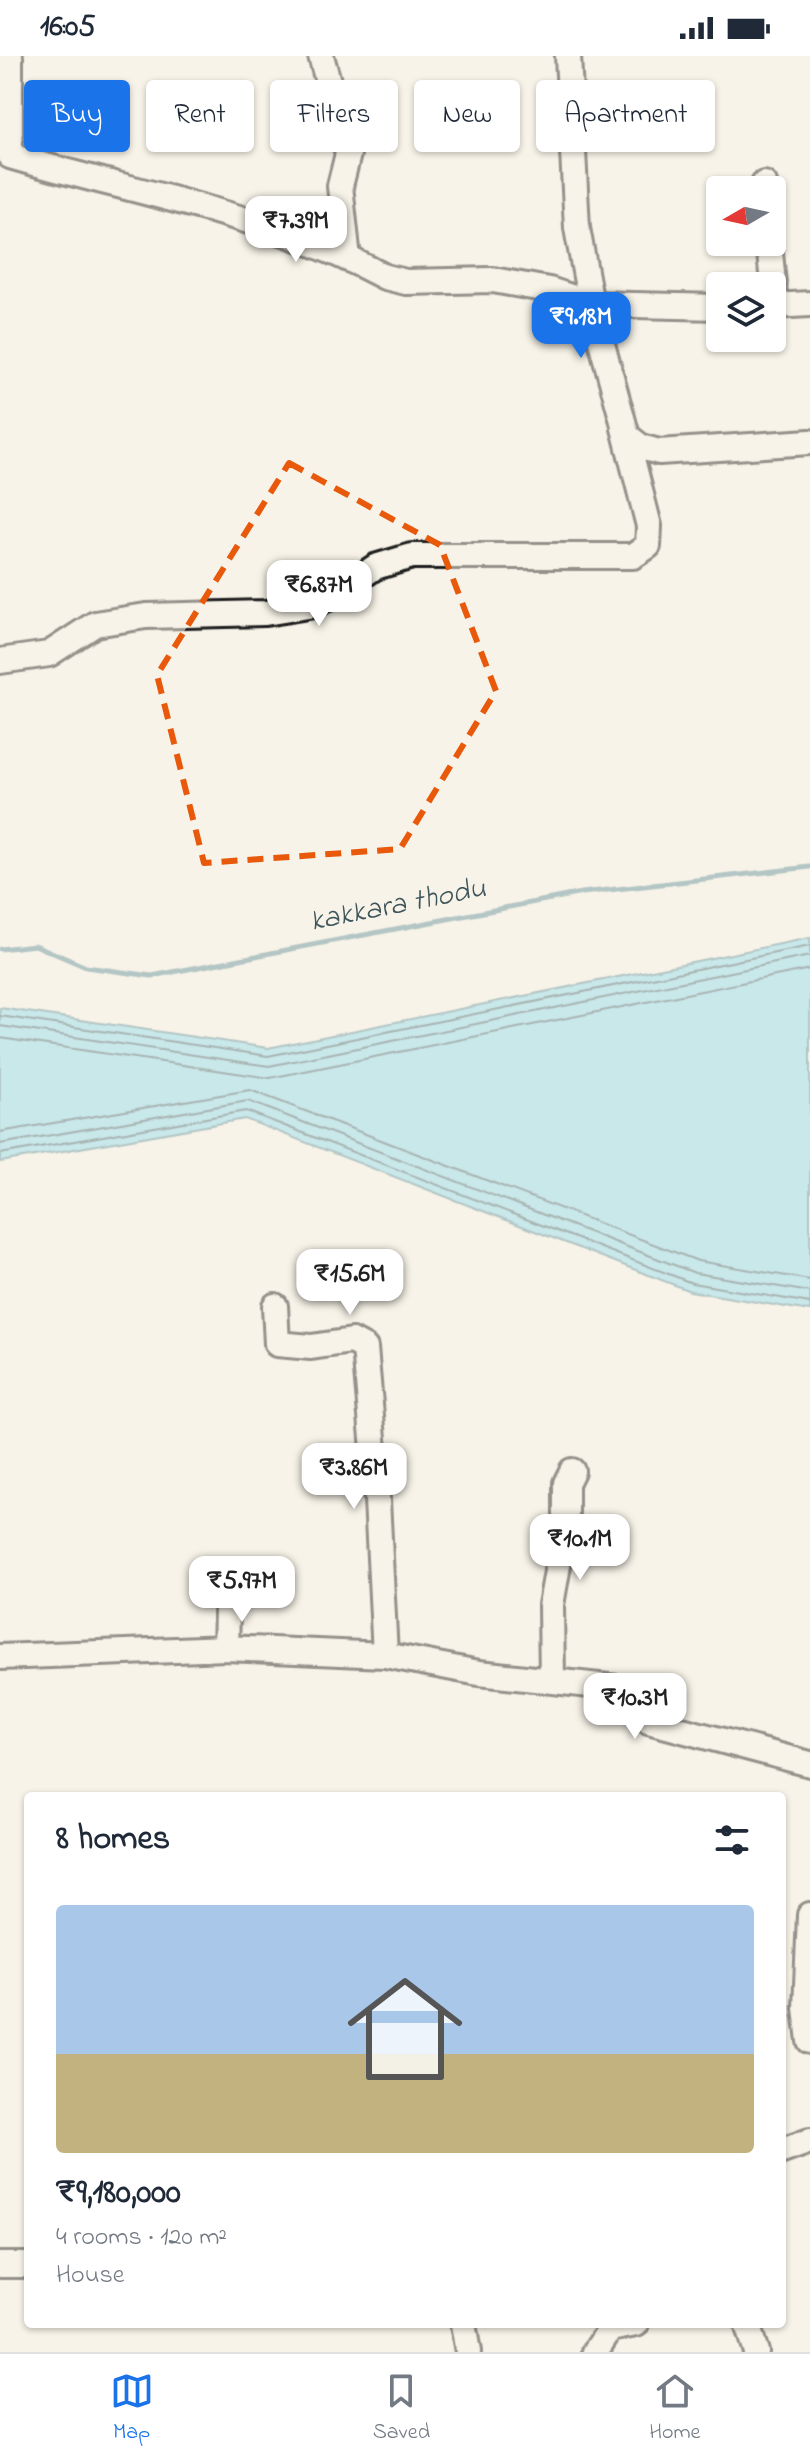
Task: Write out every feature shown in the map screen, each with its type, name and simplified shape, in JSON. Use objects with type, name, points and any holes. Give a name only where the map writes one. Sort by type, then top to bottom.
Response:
[{"type":"street","points":[[10,56],[5,162],[248,218],[385,277],[406,282],[493,280],[549,290],[591,304],[706,307]]},
{"type":"street","points":[[321,56],[348,154],[340,186],[348,259]]},
{"type":"street","points":[[0,661],[49,654],[95,624],[146,616],[265,613],[308,606],[333,596],[375,567],[412,556],[438,553],[633,556],[648,546],[649,526],[591,304],[577,228],[568,56]]},
{"type":"street","points":[[786,305],[810,304]]},
{"type":"street","points":[[624,428],[634,443],[659,452],[810,442]]},
{"type":"street","points":[[275,1306],[277,1344],[311,1347],[352,1341],[365,1348],[375,1461],[385,1655]]},
{"type":"street","points":[[552,1681],[551,1605],[566,1520],[566,1483],[572,1471]]},
{"type":"street","points":[[226,1648],[228,1575]]},
{"type":"street","points":[[0,1657],[226,1648],[385,1655],[479,1673],[627,1689],[648,1721],[810,1764]]},
{"type":"street","points":[[810,1915],[806,2008],[810,2041]]},
{"type":"street","points":[[786,2150],[810,2141]]},
{"type":"street","points":[[0,2265],[24,2265]]},
{"type":"street","points":[[464,2328],[468,2352]]},
{"type":"street","points":[[748,2328],[756,2352]]},
{"type":"highlighted area","points":[[289,463],[440,545],[496,691],[400,849],[204,863],[157,675]]},
{"type":"water","points":[[810,938],[810,1311],[690,1291],[245,1119],[0,1162],[0,1008],[268,1048]]},
{"type":"waterway","name":"kakkara thodu","points":[[0,949],[35,945],[86,967],[152,976],[582,893],[810,867]]}]
